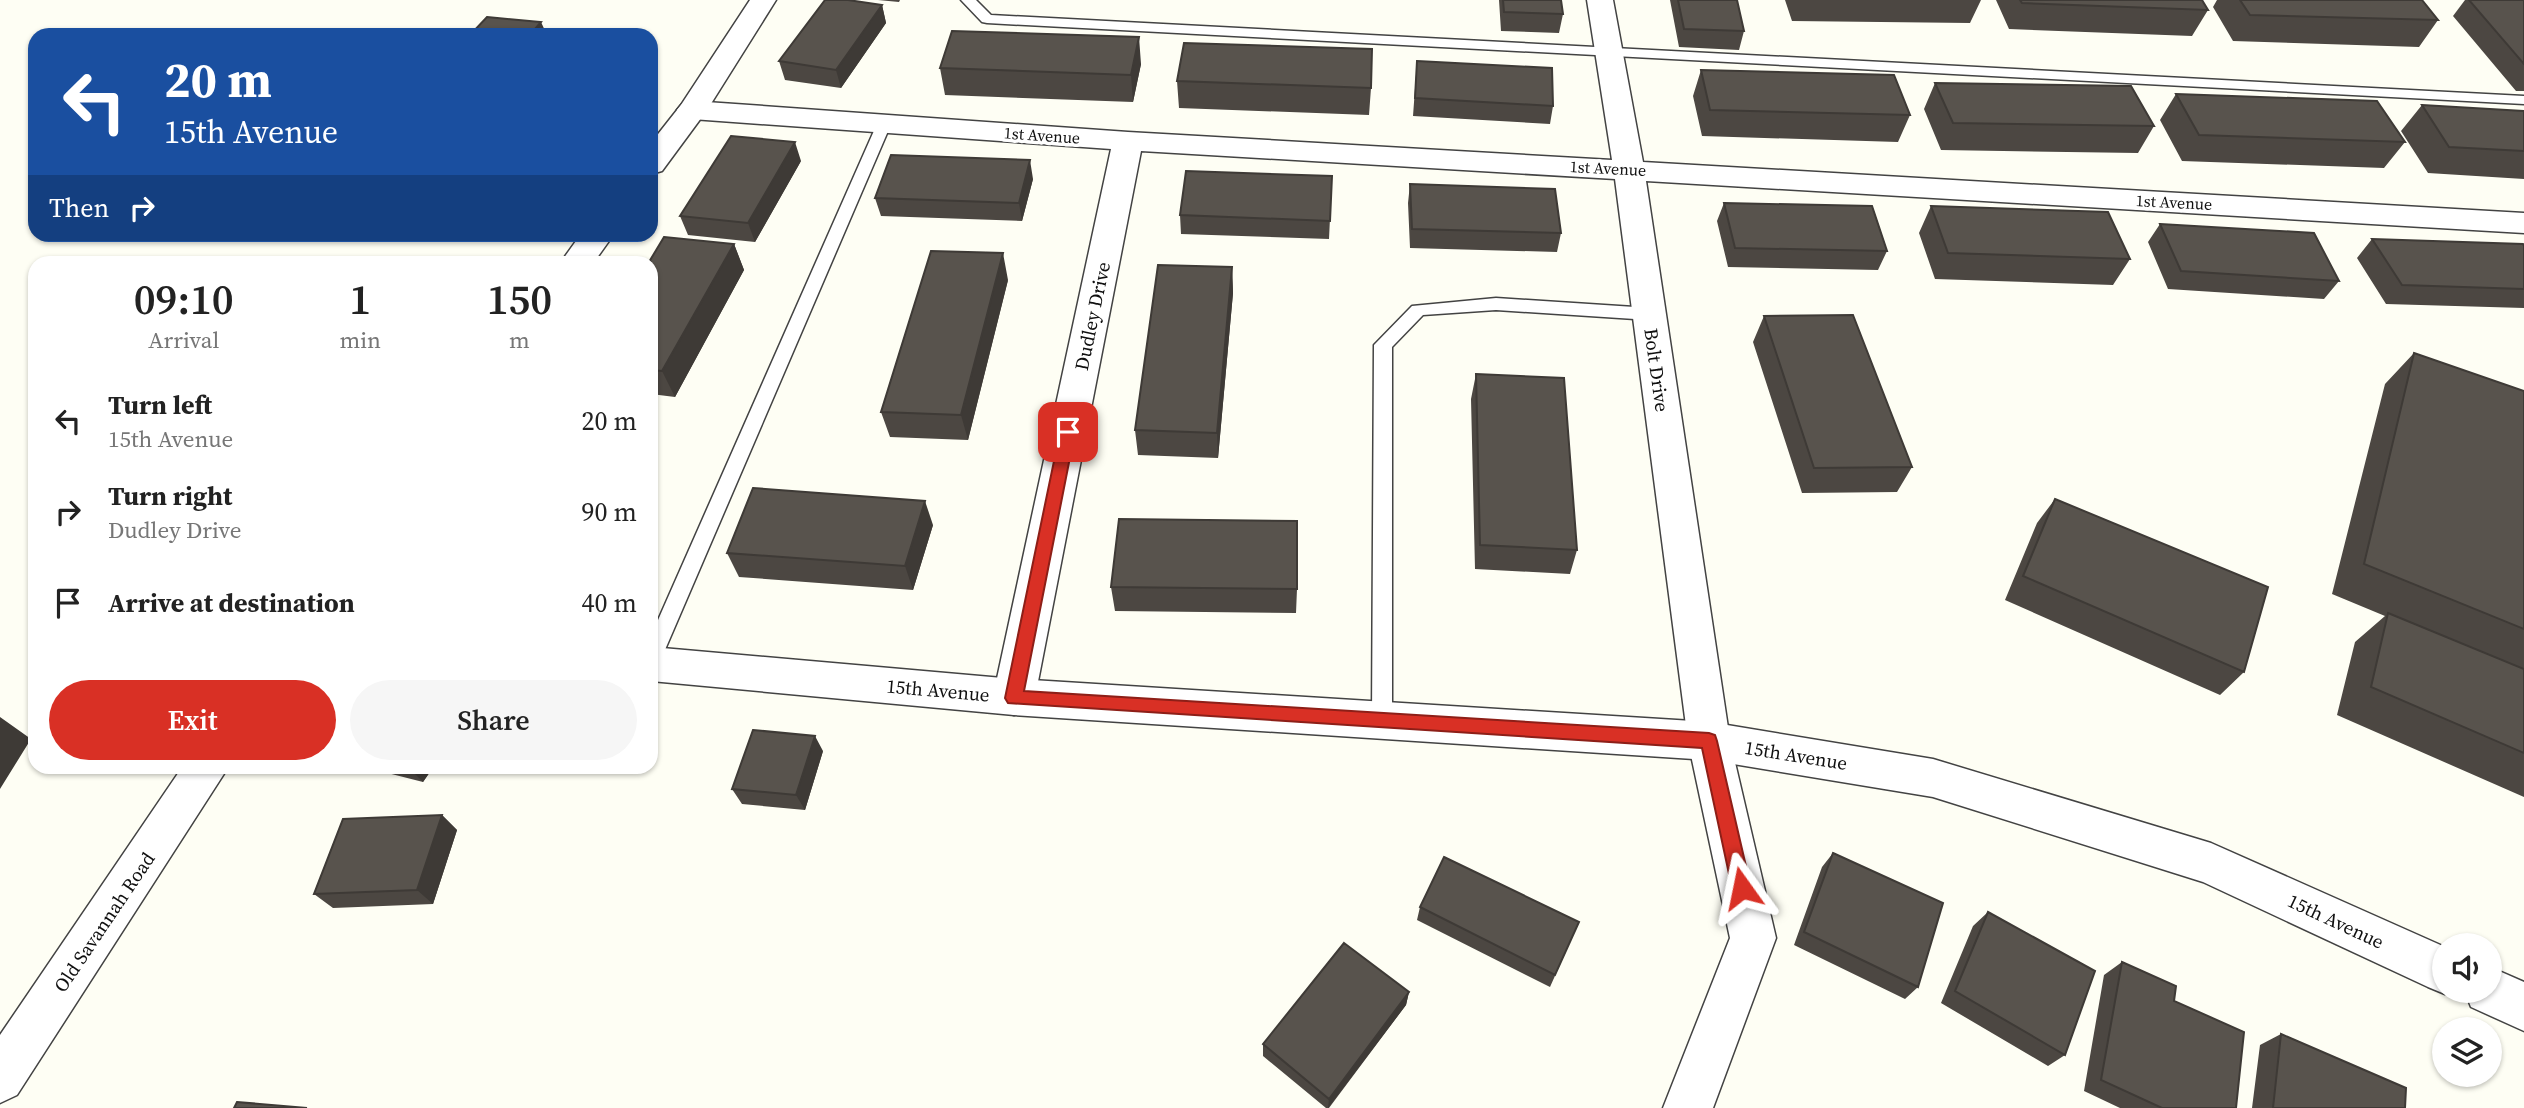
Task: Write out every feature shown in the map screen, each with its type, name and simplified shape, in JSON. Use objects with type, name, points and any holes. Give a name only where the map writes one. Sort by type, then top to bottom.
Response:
[{"type":"street","points":[[658,155],[692,110],[763,0]]},
{"type":"street","name":"Bolt Drive","points":[[1600,0],[1629,169],[1709,741],[1753,938],[1688,1108]]},
{"type":"street","name":"1st Avenue","points":[[692,110],[1128,141],[2524,223]]},
{"type":"street","name":"Dudley Drive","points":[[1014,698],[1128,141]]},
{"type":"street","name":"15th Avenue","points":[[658,663],[1014,698],[1709,741],[1933,778],[2211,864],[2432,965]]},
{"type":"street","name":"Old Savannah Road","points":[[0,1078],[203,774]]},
{"type":"street","points":[[2502,997],[2524,1007]]},
{"type":"lane","points":[[968,0],[987,19],[1609,54],[2524,100]]},
{"type":"lane","points":[[658,646],[884,124]]},
{"type":"lane","points":[[1382,720],[1383,345],[1418,310],[1496,304],[1650,314]]},
{"type":"building","points":[[825,0],[882,5],[836,70],[779,61]]},
{"type":"building","points":[[1503,0],[1561,0],[1563,14],[1504,12]]},
{"type":"building","points":[[1678,0],[1737,0],[1744,31],[1684,29]]},
{"type":"building","points":[[2020,0],[2202,0],[2208,10],[2022,3]]},
{"type":"building","points":[[2240,0],[2422,0],[2438,20],[2250,15]]},
{"type":"building","points":[[2469,0],[2524,0],[2524,64]]},
{"type":"building","points":[[487,17],[541,22],[536,28],[477,28]]},
{"type":"building","points":[[952,31],[1139,37],[1131,75],[940,68]]},
{"type":"building","points":[[1184,43],[1372,49],[1371,88],[1177,81]]},
{"type":"building","points":[[1417,61],[1552,68],[1553,106],[1415,98]]},
{"type":"building","points":[[1701,70],[1894,75],[1910,115],[1710,110]]},
{"type":"building","points":[[1935,83],[2131,86],[2154,126],[1953,123]]},
{"type":"building","points":[[2176,94],[2377,101],[2405,142],[2199,135]]},
{"type":"building","points":[[2422,105],[2524,111],[2524,151],[2449,147]]},
{"type":"building","points":[[731,136],[795,142],[748,223],[680,216]]},
{"type":"building","points":[[891,155],[1030,160],[1019,203],[875,198]]},
{"type":"building","points":[[1186,171],[1332,176],[1330,221],[1180,215]]},
{"type":"building","points":[[1410,184],[1555,189],[1561,233],[1412,229]]},
{"type":"building","points":[[1724,203],[1872,206],[1887,251],[1735,248]]},
{"type":"building","points":[[1931,206],[2108,212],[2130,259],[1948,253]]},
{"type":"building","points":[[2160,224],[2314,233],[2339,281],[2181,271]]},
{"type":"building","points":[[664,237],[734,244],[662,371],[658,371],[658,256],[653,256]]},
{"type":"building","points":[[2372,239],[2523,244],[2524,289],[2402,285]]},
{"type":"building","points":[[931,251],[1003,253],[961,415],[881,412]]},
{"type":"building","points":[[1158,265],[1232,267],[1217,433],[1135,430]]},
{"type":"building","points":[[1853,315],[1912,467],[1814,468],[1764,316]]},
{"type":"building","points":[[2414,353],[2524,391],[2524,629],[2364,564]]},
{"type":"building","points":[[1476,374],[1564,378],[1577,550],[1480,545]]},
{"type":"building","points":[[753,488],[925,501],[905,566],[727,553]]},
{"type":"building","points":[[2055,499],[2268,587],[2244,672],[2023,576]]},
{"type":"building","points":[[1119,519],[1297,521],[1297,589],[1111,587]]},
{"type":"building","points":[[2388,613],[2524,669],[2524,753],[2371,687]]},
{"type":"building","points":[[753,730],[815,736],[796,795],[732,789]]},
{"type":"building","points":[[442,815],[417,890],[314,894],[343,819]]},
{"type":"building","points":[[1833,853],[1943,903],[1918,987],[1804,932]]},
{"type":"building","points":[[1444,857],[1579,922],[1555,975],[1420,907]]},
{"type":"building","points":[[1988,912],[2095,971],[2065,1055],[1955,991]]},
{"type":"building","points":[[1344,943],[1409,992],[1329,1099],[1263,1044]]},
{"type":"building","points":[[2122,962],[2176,986],[2174,1001],[2244,1032],[2236,1108],[2162,1108],[2101,1080]]},
{"type":"building","points":[[2281,1034],[2406,1088],[2405,1108],[2273,1108]]},
{"type":"building","points":[[237,1102],[307,1108],[234,1108]]},
{"type":"route","points":[[1068,432],[1014,698],[1709,741],[1742,888]]}]
